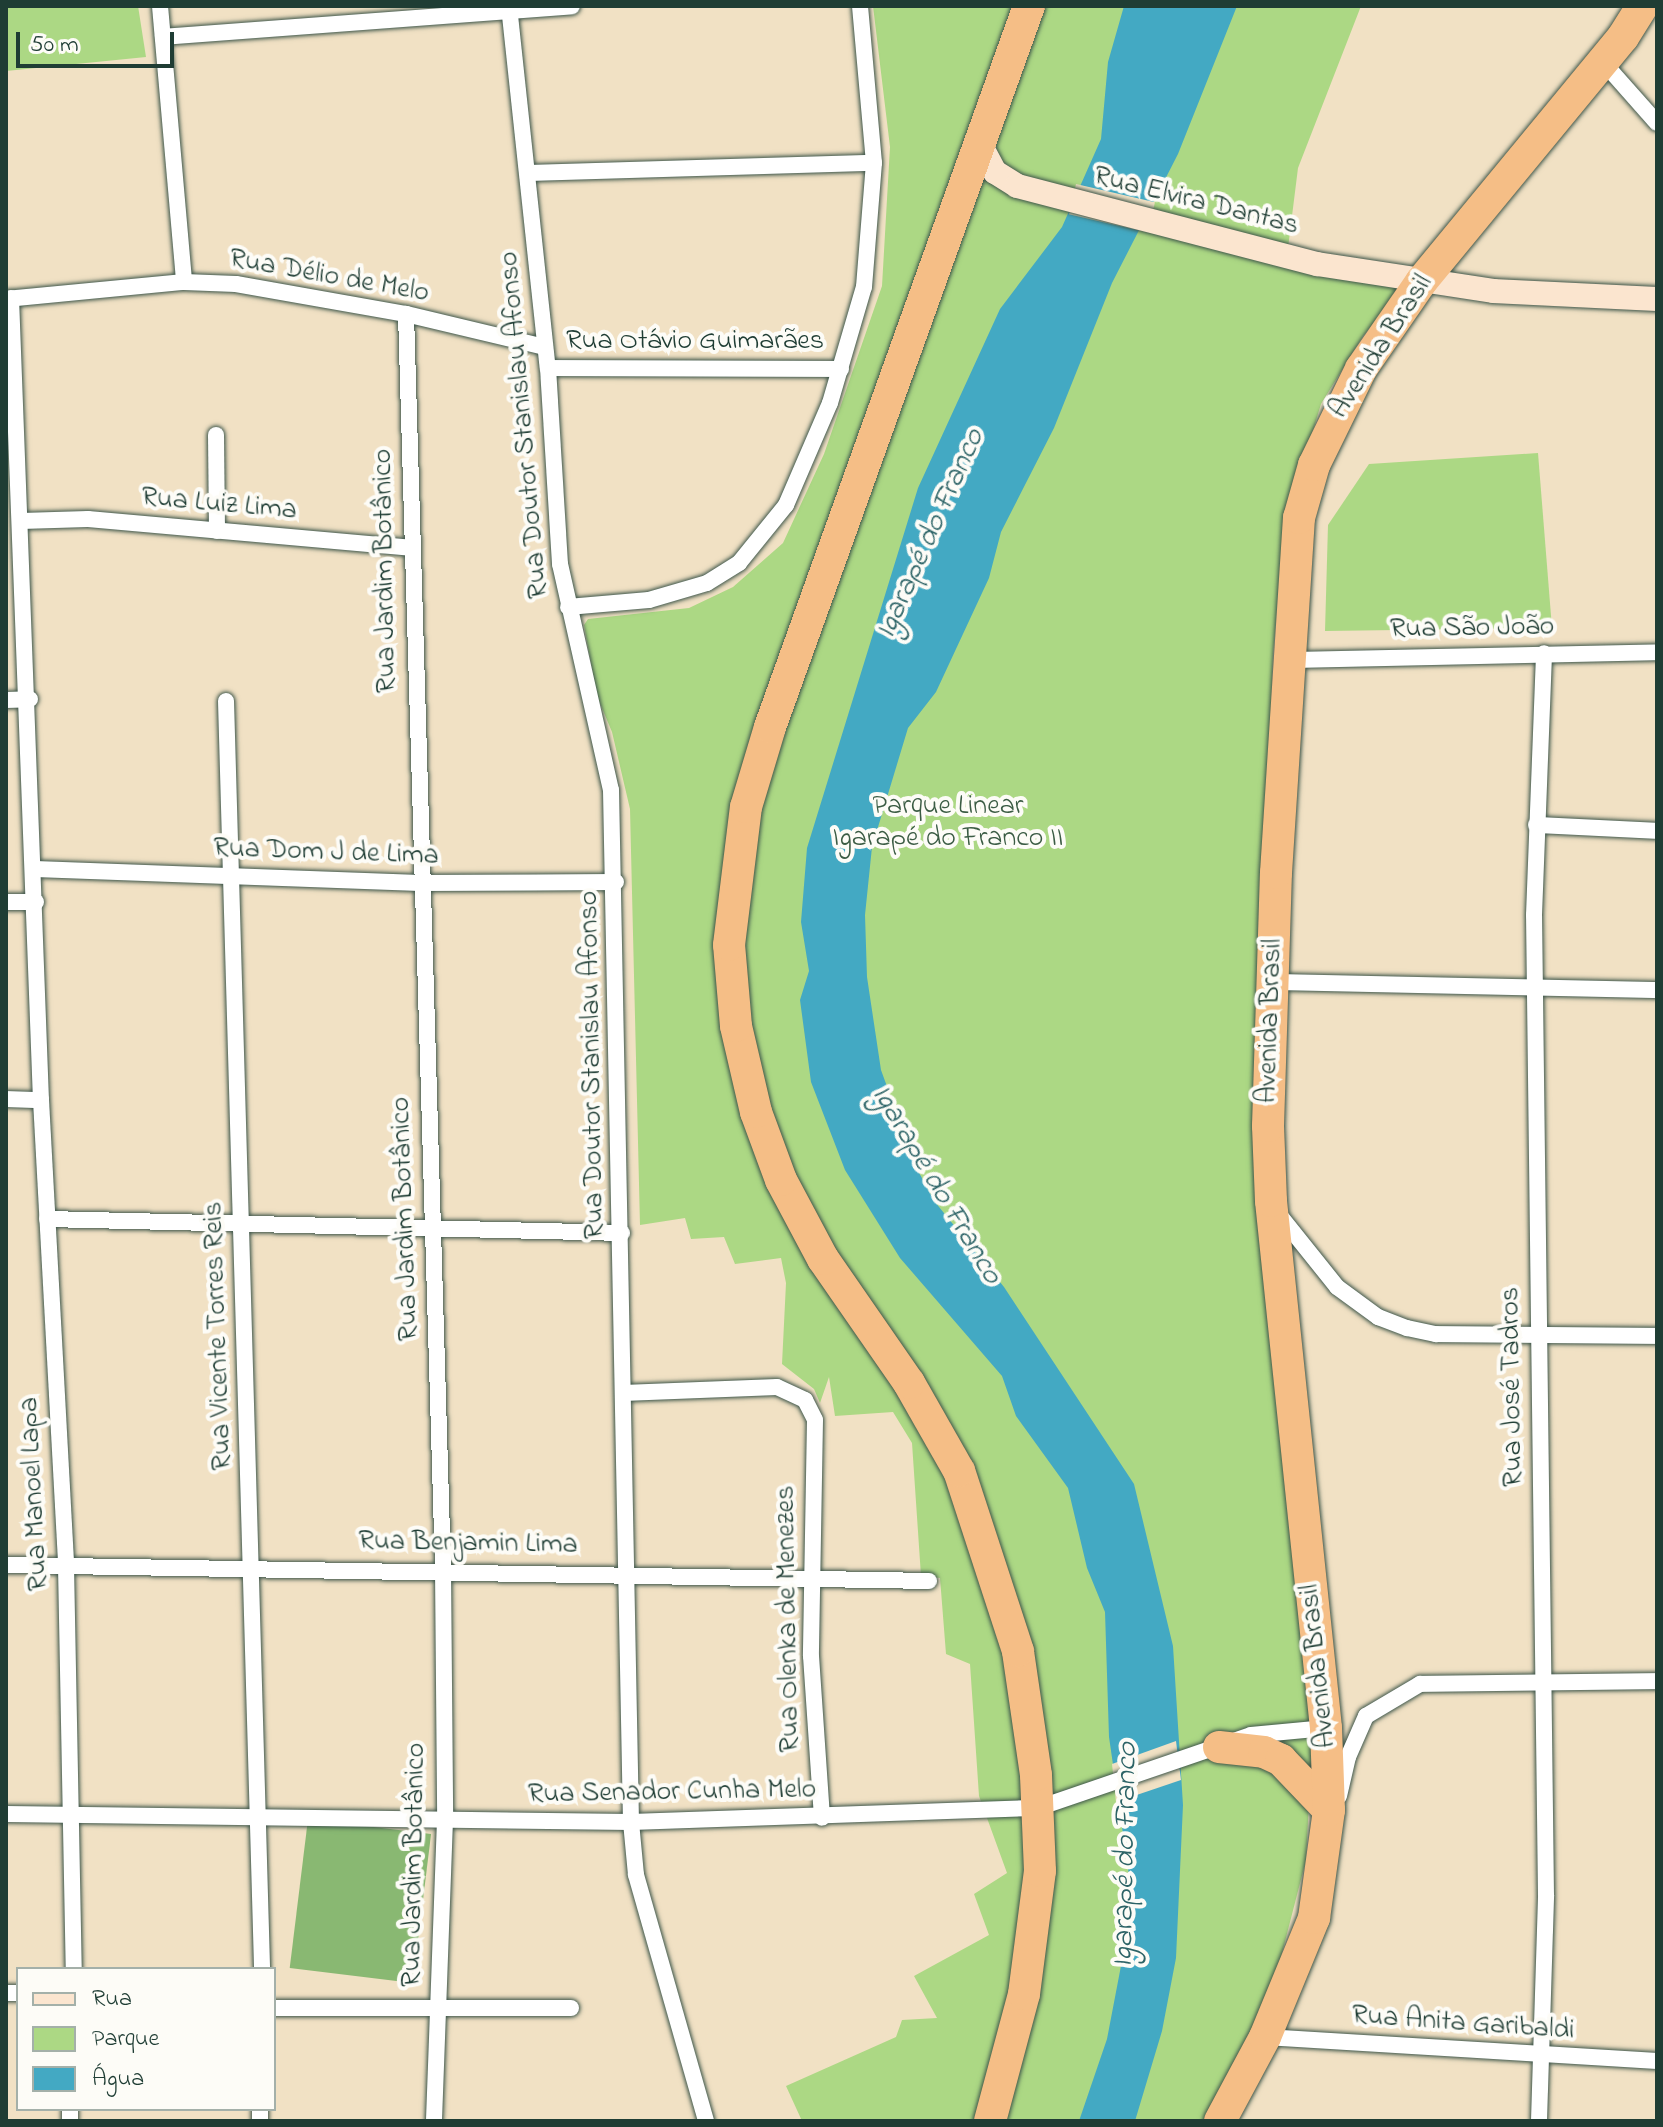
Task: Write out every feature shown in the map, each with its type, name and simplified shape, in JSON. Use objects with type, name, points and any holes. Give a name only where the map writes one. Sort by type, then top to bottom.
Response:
[{"type":"highway","points":[[990,2121],[1015,2041],[1031,1958],[1040,1871],[1038,1808],[1018,1651],[990,1555],[959,1471],[909,1383],[823,1259],[781,1180],[756,1112],[736,1026],[729,945],[746,807],[770,727],[1029,6]]},
{"type":"highway","name":"Avenida Brasil","points":[[1220,2121],[1265,2037],[1314,1918],[1326,1856],[1329,1810],[1326,1728],[1271,1201],[1273,982],[1297,532],[1314,465],[1361,369],[1421,282],[1603,62],[1642,6]]},
{"type":"highway","points":[[1213,1749],[1264,1752],[1281,1760],[1329,1810]]},
{"type":"street","points":[[160,6],[184,282]]},
{"type":"street","points":[[163,37],[572,6]]},
{"type":"street","points":[[568,607],[680,593],[739,563],[786,505],[815,443],[841,369],[864,287],[874,163],[860,6]]},
{"type":"street","name":"Rua Doutor Stanislau Afonso","points":[[510,9],[548,368],[556,523],[568,607],[611,790],[616,882],[631,1822],[636,1875],[706,2121]]},
{"type":"street","points":[[1603,62],[1657,123]]},
{"type":"street","name":"Rua Elvira Dantas","points":[[979,142],[995,172],[1038,192],[1317,264],[1421,282],[1540,296],[1657,299]]},
{"type":"street","points":[[528,173],[874,163]]},
{"type":"street","name":"Rua Délio de Melo","points":[[8,298],[184,282],[259,287],[406,314],[544,347]]},
{"type":"street","name":"Rua Manoel Lapa","points":[[8,298],[30,699],[41,1100],[66,1566],[74,1967]]},
{"type":"street","name":"Rua Jardim Botânico","points":[[406,314],[420,883],[443,1569],[445,1820],[434,2121]]},
{"type":"street","name":"Rua Otávio Guimarães","points":[[548,368],[841,369]]},
{"type":"street","points":[[216,435],[217,531]]},
{"type":"street","name":"Rua Luiz Lima","points":[[21,521],[88,519],[411,548]]},
{"type":"street","name":"Rua São João","points":[[1289,660],[1657,652]]},
{"type":"street","name":"Rua José Tadros","points":[[1539,2121],[1546,1895],[1538,1336],[1536,825],[1544,653]]},
{"type":"street","points":[[6,700],[30,699]]},
{"type":"street","name":"Rua Vicente Torres Reis","points":[[226,701],[261,1817],[262,1967]]},
{"type":"street","points":[[1536,825],[1657,831]]},
{"type":"street","name":"Rua Dom J de Lima","points":[[35,869],[420,883],[616,882]]},
{"type":"street","points":[[6,902],[36,902]]},
{"type":"street","points":[[1273,982],[1537,991],[1657,990]]},
{"type":"street","points":[[6,1099],[41,1100]]},
{"type":"street","points":[[1271,1201],[1316,1266],[1378,1317],[1436,1334],[1657,1336]]},
{"type":"street","points":[[47,1219],[241,1225],[433,1225],[622,1233]]},
{"type":"street","name":"Rua Olenka de Menezes","points":[[623,1393],[777,1387],[805,1400],[815,1420],[811,1577],[813,1720],[822,1818]]},
{"type":"street","name":"Rua Benjamin Lima","points":[[6,1565],[627,1572],[929,1581]]},
{"type":"street","points":[[1326,1856],[1348,1757],[1366,1716],[1380,1704],[1420,1684],[1441,1681],[1657,1681]]},
{"type":"street","name":"Rua Senador Cunha Melo","points":[[6,1814],[631,1822],[822,1818],[1038,1808],[1266,1731],[1326,1728]]},
{"type":"street","points":[[276,2008],[571,2008]]},
{"type":"street","name":"Rua Anita Garibaldi","points":[[1265,2037],[1541,2057],[1657,2061]]},
{"type":"green space","points":[[6,6],[138,6],[146,57],[6,71]]},
{"type":"green space","name":"Parque Linear Igarapé do Franco II","points":[[873,6],[1361,6],[1298,168],[1286,264],[1402,289],[1363,336],[1321,404],[1285,523],[1273,653],[1263,929],[1313,1723],[1306,1860],[1265,2019],[1205,2121],[802,2121],[786,2086],[896,2037],[902,2020],[937,2018],[914,1976],[989,1935],[974,1894],[1007,1873],[979,1796],[970,1664],[946,1654],[940,1578],[921,1576],[912,1443],[893,1412],[835,1416],[829,1377],[820,1403],[814,1389],[782,1364],[786,1283],[781,1258],[735,1264],[724,1237],[691,1239],[685,1218],[640,1225],[630,809],[612,732],[597,696],[584,625],[588,619],[689,608],[733,587],[783,543],[824,454],[882,286],[890,147]]},
{"type":"green space","points":[[1538,453],[1552,628],[1325,631],[1328,525],[1369,464]]},
{"type":"green space","points":[[308,1819],[431,1834],[413,1983],[290,1968]]},
{"type":"water","name":"Igarapé do Franco","points":[[1124,6],[1237,6],[1178,154],[1112,283],[1054,428],[1001,532],[989,578],[936,692],[908,728],[872,847],[865,915],[867,977],[881,1070],[917,1169],[935,1202],[1004,1287],[1134,1484],[1173,1646],[1183,1805],[1176,1958],[1162,2031],[1135,2121],[1079,2121],[1107,2039],[1133,1903],[1109,1737],[1105,1612],[1087,1568],[1068,1488],[1016,1416],[1002,1376],[900,1258],[845,1170],[811,1082],[800,1000],[809,971],[801,922],[807,848],[918,488],[1000,309],[1062,227],[1101,139],[1108,62]]},
{"type":"pier","points":[[1076,184],[1155,202],[1148,232],[1069,214]]},
{"type":"pier","points":[[1176,1741],[1181,1780],[1116,1802],[1112,1764]]}]
